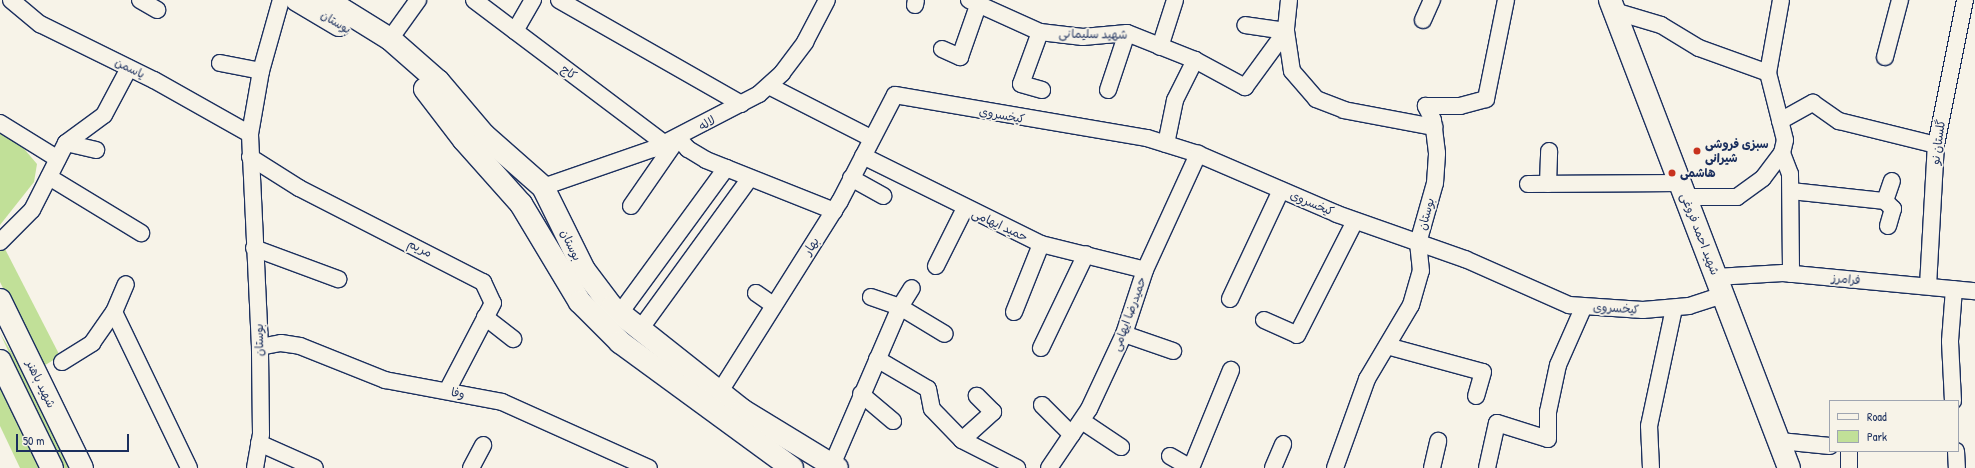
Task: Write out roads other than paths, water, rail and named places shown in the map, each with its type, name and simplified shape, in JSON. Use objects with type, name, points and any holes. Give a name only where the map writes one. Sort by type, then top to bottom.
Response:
[{"type":"street","name":"یاسمن","points":[[11,0],[40,24],[130,68],[250,134]]},
{"type":"street","points":[[140,0],[157,10]]},
{"type":"street","name":"بوستان","points":[[255,468],[260,444],[260,347],[254,248],[250,134],[261,71],[281,0]]},
{"type":"street","name":"بوستان","points":[[296,0],[369,41],[438,102],[464,140],[521,204],[580,302],[620,342],[792,468]]},
{"type":"street","name":"بوستان","points":[[327,0],[390,39],[438,81],[484,135],[543,186],[584,270],[620,313],[641,328],[719,393],[834,466]]},
{"type":"street","points":[[390,39],[418,0]]},
{"type":"street","name":"کاج","points":[[474,0],[515,31],[672,141],[726,168],[834,211]]},
{"type":"street","points":[[515,31],[533,0]]},
{"type":"street","points":[[559,0],[741,104]]},
{"type":"street","name":"لاله","points":[[543,186],[672,141],[741,104],[769,86],[805,42],[827,0]]},
{"type":"street","points":[[1160,47],[1175,0]]},
{"type":"street","points":[[1289,0],[1286,31],[1292,71],[1316,99],[1344,110],[1434,126]]},
{"type":"street","points":[[1424,20],[1432,0]]},
{"type":"street","name":"بوستان","points":[[1335,468],[1367,379],[1411,305],[1419,278],[1418,243],[1435,183],[1434,126],[1426,106],[1460,106],[1486,99],[1506,0]]},
{"type":"street","points":[[1528,184],[1683,190],[1737,197],[1763,178],[1782,153],[1785,140],[1768,73],[1781,0]]},
{"type":"street","points":[[1886,58],[1900,0]]},
{"type":"street","name":"گلستان نو","points":[[1928,286],[1936,145],[1965,0]]},
{"type":"street","points":[[942,49],[960,57],[975,1]]},
{"type":"street","name":"شهید سلیمانی","points":[[975,1],[1040,32],[1083,37],[1127,32],[1160,47],[1195,60],[1245,87],[1286,31]]},
{"type":"street","points":[[1612,5],[1661,25],[1699,48],[1768,73]]},
{"type":"street","name":"شهید احمد فروغی","points":[[1612,5],[1789,468]]},
{"type":"street","points":[[1245,26],[1286,31]]},
{"type":"street","points":[[1040,32],[1020,84],[1042,90]]},
{"type":"street","points":[[1108,90],[1127,32]]},
{"type":"street","points":[[1166,144],[1175,100],[1195,60]]},
{"type":"street","points":[[220,63],[261,71]]},
{"type":"street","points":[[0,242],[32,210],[66,143],[104,115],[130,68]]},
{"type":"street","points":[[769,86],[871,138]]},
{"type":"street","name":"کیخسروی","points":[[895,95],[1166,144],[1198,154],[1355,221],[1418,243],[1569,305],[1643,310],[1674,308],[1720,286]]},
{"type":"street","name":"بهار","points":[[719,393],[772,304],[834,211],[871,138],[895,95]]},
{"type":"street","points":[[1780,121],[1813,103],[1839,121],[1936,145]]},
{"type":"street","points":[[0,123],[58,158]]},
{"type":"street","points":[[631,206],[672,141]]},
{"type":"street","points":[[66,143],[96,150]]},
{"type":"street","points":[[1548,184],[1549,151]]},
{"type":"street","points":[[1782,153],[1790,174],[1791,274]]},
{"type":"street","name":"حمیدرضا ایهامی","points":[[1049,468],[1082,421],[1124,334],[1145,270],[1198,154]]},
{"type":"street","name":"حمید ایهامی","points":[[863,156],[964,208],[1041,244],[1086,254],[1145,270]]},
{"type":"street","name":"مریم","points":[[250,157],[299,188],[483,282],[493,303],[447,391]]},
{"type":"street","points":[[620,313],[726,168]]},
{"type":"street","points":[[49,177],[141,233]]},
{"type":"street","points":[[641,328],[750,178]]},
{"type":"street","points":[[852,178],[883,196]]},
{"type":"street","points":[[1885,201],[1892,181]]},
{"type":"street","points":[[1230,299],[1281,190]]},
{"type":"street","points":[[1791,191],[1885,201],[1893,209],[1888,226]]},
{"type":"street","points":[[936,266],[964,208]]},
{"type":"street","points":[[1264,320],[1296,335],[1355,221]]},
{"type":"street","points":[[1014,312],[1041,244]]},
{"type":"street","points":[[254,248],[338,279]]},
{"type":"street","points":[[1041,348],[1086,254]]},
{"type":"street","name":"فرامرز","points":[[1720,286],[1791,274],[1975,291]]},
{"type":"street","points":[[62,362],[92,343],[114,312],[126,284]]},
{"type":"street","points":[[834,466],[861,394],[900,306],[912,288]]},
{"type":"street","points":[[1953,400],[1950,341],[1954,289]]},
{"type":"street","points":[[756,293],[772,304]]},
{"type":"street","points":[[871,298],[900,306],[944,334]]},
{"type":"street","name":"شهید باهنر","points":[[0,300],[5,316],[82,468]]},
{"type":"street","points":[[1486,468],[1497,423],[1548,439],[1548,412],[1558,365],[1584,306]]},
{"type":"street","points":[[1650,468],[1649,426],[1674,308]]},
{"type":"street","points":[[114,312],[189,468]]},
{"type":"street","points":[[485,317],[513,339]]},
{"type":"street","points":[[1124,334],[1173,350]]},
{"type":"street","name":"وفا","points":[[260,347],[281,343],[300,346],[384,380],[502,402],[649,468]]},
{"type":"street","points":[[1387,346],[1483,372],[1476,396]]},
{"type":"street","points":[[877,359],[928,390],[932,409],[962,440],[1017,468]]},
{"type":"street","points":[[0,361],[52,468]]},
{"type":"street","points":[[1170,456],[1191,468],[1231,370]]},
{"type":"street","points":[[861,394],[893,421]]},
{"type":"street","points":[[962,440],[993,412],[977,396]]},
{"type":"street","points":[[1042,405],[1072,435]]},
{"type":"street","points":[[1082,421],[1121,447]]},
{"type":"street","points":[[1432,468],[1438,441]]},
{"type":"street","points":[[1780,442],[1829,446]]},
{"type":"street","points":[[260,444],[315,468]]},
{"type":"street","points":[[1273,468],[1283,444]]},
{"type":"street","points":[[471,468],[483,445]]},
{"type":"street","points":[[1849,452],[1849,468]]},
{"type":"street","points":[[1956,452],[1957,468]]},
{"type":"place","name":"سبزی فروشی شیرانی","points":[[1697,151]]},
{"type":"place","name":"هاشمی","points":[[1672,173]]}]
